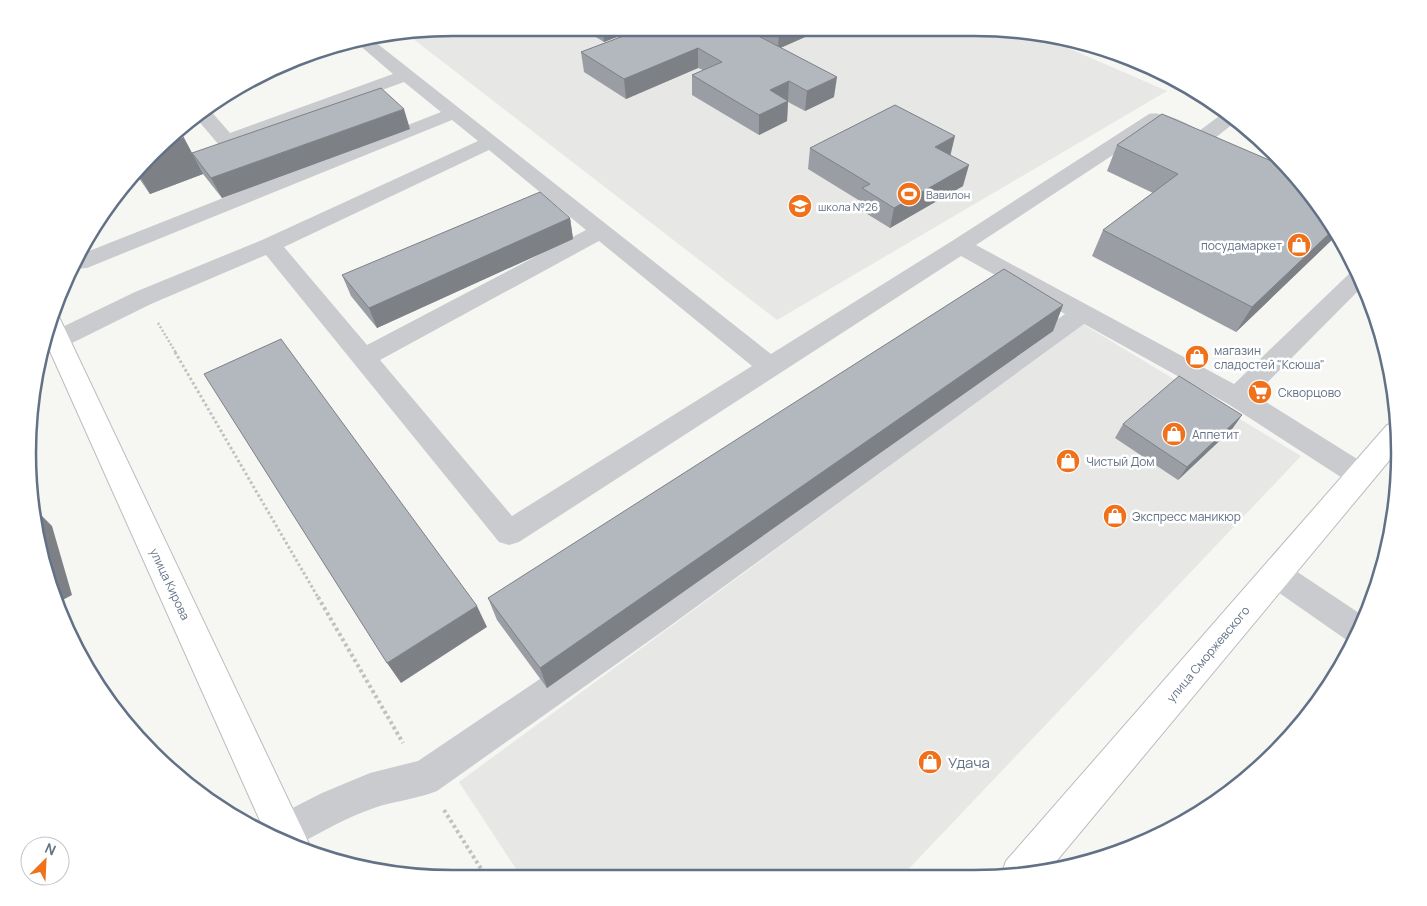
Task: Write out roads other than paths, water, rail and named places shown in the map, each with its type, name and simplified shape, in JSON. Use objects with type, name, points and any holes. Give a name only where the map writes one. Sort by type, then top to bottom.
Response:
[{"type":"main road","name":"улица Кирова","points":[[54,332],[285,834]]},
{"type":"main road","name":"улица Сморжевского","points":[[1028,866],[1391,440]]},
{"type":"lane","points":[[368,45],[770,367]]},
{"type":"lane","points":[[206,117],[226,141],[406,75]]},
{"type":"lane","points":[[83,261],[454,113]]},
{"type":"lane","points":[[270,245],[509,533],[960,246],[1156,118],[1244,158]]},
{"type":"lane","points":[[1201,138],[1226,120]]},
{"type":"lane","points":[[55,329],[143,298],[270,245],[491,142]]},
{"type":"lane","points":[[364,358],[602,231]]},
{"type":"lane","points":[[960,246],[1236,397],[1360,475]]},
{"type":"lane","points":[[1236,397],[1354,282]]},
{"type":"lane","points":[[291,837],[381,786],[408,779],[424,778],[652,620],[1083,313]]},
{"type":"lane","points":[[1276,574],[1353,627]]},
{"type":"place","name":"Вавилон","points":[[909,194]]},
{"type":"place","name":"школа №26","points":[[800,206]]},
{"type":"place","name":"посудамаркет","points":[[1299,245]]},
{"type":"place","name":"магазин сладостей \"Ксюша\"","points":[[1197,357]]},
{"type":"place","name":"Скворцово","points":[[1260,392]]},
{"type":"place","name":"Аппетит","points":[[1174,434]]},
{"type":"place","name":"Чистый Дом","points":[[1068,461]]},
{"type":"place","name":"Экспресс маникюр","points":[[1115,516]]},
{"type":"place","name":"Удача","points":[[930,762]]}]
